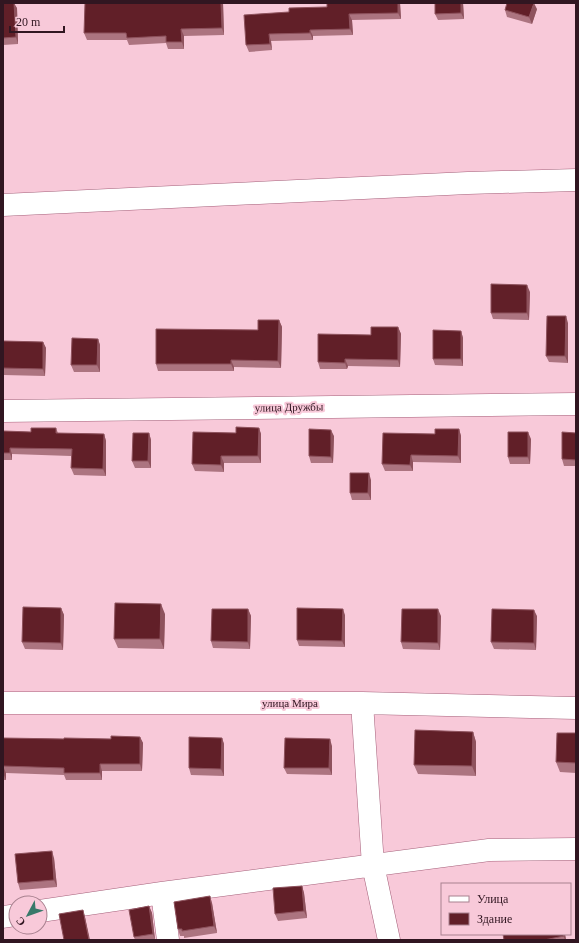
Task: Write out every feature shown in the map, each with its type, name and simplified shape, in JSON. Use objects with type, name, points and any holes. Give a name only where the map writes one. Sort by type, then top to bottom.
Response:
[{"type":"street","points":[[3,205],[452,183],[576,180]]},
{"type":"street","name":"улица Дружбы","points":[[3,411],[576,404]]},
{"type":"street","name":"улица Мира","points":[[3,703],[362,703],[576,708]]},
{"type":"street","points":[[362,703],[373,865],[389,940]]},
{"type":"street","points":[[48,910],[162,893],[489,850],[576,849]]},
{"type":"street","points":[[162,893],[168,940]]},
{"type":"building","points":[[3,3],[14,3],[16,37],[3,38]]},
{"type":"building","points":[[85,3],[221,3],[222,28],[181,29],[182,42],[166,42],[166,36],[127,38],[126,33],[84,33]]},
{"type":"building","points":[[327,3],[398,3],[398,13],[349,14],[350,29],[310,30],[310,33],[269,34],[270,44],[246,45],[244,15],[289,12],[289,8],[327,7]]},
{"type":"building","points":[[435,3],[461,3],[461,13],[435,14]]},
{"type":"building","points":[[507,3],[534,3],[529,17],[505,10]]},
{"type":"building","points":[[491,284],[527,285],[527,313],[491,313]]},
{"type":"building","points":[[547,316],[566,316],[565,356],[546,356]]},
{"type":"building","points":[[258,320],[279,320],[278,361],[231,360],[231,364],[156,364],[156,329],[258,330]]},
{"type":"building","points":[[371,327],[398,327],[398,360],[345,359],[345,363],[318,362],[318,334],[371,335]]},
{"type":"building","points":[[433,330],[461,331],[461,359],[433,359]]},
{"type":"building","points":[[72,338],[98,339],[97,365],[71,365]]},
{"type":"building","points":[[3,341],[43,342],[43,369],[3,368]]},
{"type":"building","points":[[236,427],[259,428],[258,456],[221,456],[221,465],[192,464],[193,432],[236,433]]},
{"type":"building","points":[[31,428],[56,428],[56,433],[104,434],[103,469],[71,468],[72,449],[10,448],[10,453],[3,453],[3,431],[31,432]]},
{"type":"building","points":[[309,429],[331,430],[331,457],[309,456]]},
{"type":"building","points":[[435,429],[459,429],[458,456],[411,455],[410,465],[382,464],[383,433],[435,434]]},
{"type":"building","points":[[508,432],[528,432],[528,457],[508,457]]},
{"type":"building","points":[[562,432],[576,433],[576,460],[562,459]]},
{"type":"building","points":[[133,433],[149,433],[148,461],[132,461]]},
{"type":"building","points":[[350,473],[369,473],[368,493],[350,493]]},
{"type":"building","points":[[115,603],[161,604],[160,639],[114,639]]},
{"type":"building","points":[[23,607],[61,608],[61,643],[22,642]]},
{"type":"building","points":[[297,608],[343,609],[342,641],[297,640]]},
{"type":"building","points":[[212,609],[248,609],[248,642],[211,641]]},
{"type":"building","points":[[402,609],[438,609],[438,643],[401,642]]},
{"type":"building","points":[[492,609],[534,610],[534,643],[491,642]]},
{"type":"building","points":[[415,730],[473,732],[472,766],[414,765]]},
{"type":"building","points":[[557,733],[576,733],[576,763],[556,762]]},
{"type":"building","points":[[111,736],[140,737],[140,764],[100,764],[100,773],[64,773],[64,768],[3,766],[3,738],[111,739]]},
{"type":"building","points":[[189,737],[222,738],[221,769],[189,768]]},
{"type":"building","points":[[285,738],[330,739],[329,768],[284,768]]},
{"type":"building","points":[[52,851],[54,880],[18,883],[15,854]]},
{"type":"building","points":[[302,886],[304,911],[275,914],[273,888]]},
{"type":"building","points":[[210,896],[214,926],[182,931],[182,929],[178,929],[174,902]]},
{"type":"building","points":[[149,906],[153,934],[134,937],[129,910]]},
{"type":"building","points":[[83,910],[89,940],[64,940],[59,914]]},
{"type":"building","points":[[503,935],[564,936],[544,940],[504,940]]}]
